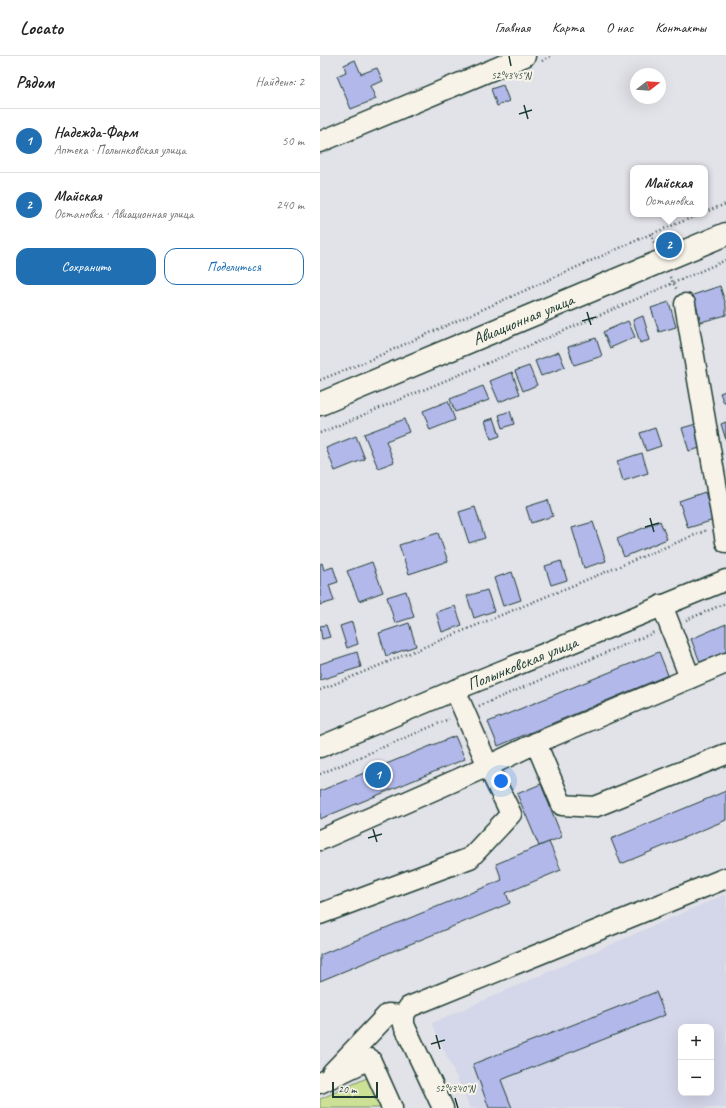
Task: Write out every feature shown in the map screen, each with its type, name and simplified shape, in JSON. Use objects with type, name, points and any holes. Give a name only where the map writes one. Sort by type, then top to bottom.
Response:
[{"type":"main road","name":"Авиационная улица","points":[[320,404],[726,234]]},
{"type":"street","points":[[320,142],[525,56]]},
{"type":"street","points":[[686,304],[726,542]]},
{"type":"street","name":"Полынковская улица","points":[[320,748],[455,690],[726,580]]},
{"type":"street","points":[[662,605],[690,678]]},
{"type":"street","points":[[320,840],[488,766],[536,743],[726,663]]},
{"type":"street","points":[[320,914],[470,858],[511,814],[488,766],[455,690]]},
{"type":"street","points":[[536,743],[562,805],[594,807],[726,754]]},
{"type":"street","points":[[443,1108],[404,1025],[404,1015],[409,1007],[726,878]]},
{"type":"street","points":[[322,1082],[388,1014],[404,1015]]},
{"type":"street","points":[[322,1082],[370,1060],[392,1108]]},
{"type":"path","points":[[708,211],[726,204]]},
{"type":"path","points":[[320,380],[366,362],[651,234],[694,217]]},
{"type":"path","points":[[320,432],[545,339],[726,260]]},
{"type":"path","points":[[320,690],[723,523]]},
{"type":"path","points":[[682,621],[726,603]]},
{"type":"path","points":[[320,774],[661,630]]},
{"type":"shaded area","points":[[726,894],[726,1108],[470,1108],[432,1023]]},
{"type":"green space","points":[[369,1077],[382,1108],[320,1108],[320,1099]]},
{"type":"building","points":[[355,60],[361,74],[377,68],[383,81],[370,86],[376,99],[351,109],[337,76],[346,72],[344,65]]},
{"type":"building","points":[[503,85],[509,101],[497,106],[491,89]]},
{"type":"building","points":[[720,286],[726,305],[726,315],[701,322],[693,295]]},
{"type":"building","points":[[669,302],[676,327],[659,332],[651,308]]},
{"type":"building","points":[[643,316],[650,340],[640,343],[633,320]]},
{"type":"building","points":[[628,321],[635,337],[610,348],[603,332]]},
{"type":"building","points":[[596,338],[602,356],[574,365],[568,347]]},
{"type":"building","points":[[559,352],[565,367],[541,376],[535,361]]},
{"type":"building","points":[[529,366],[537,385],[523,391],[515,371]]},
{"type":"building","points":[[512,372],[520,394],[499,402],[490,381]]},
{"type":"building","points":[[483,386],[489,400],[455,412],[450,399]]},
{"type":"building","points":[[726,391],[726,403],[724,403],[720,393]]},
{"type":"building","points":[[448,401],[455,420],[430,430],[423,411]]},
{"type":"building","points":[[510,411],[514,424],[503,428],[499,415]]},
{"type":"building","points":[[494,418],[500,436],[491,439],[485,421]]},
{"type":"building","points":[[404,419],[409,432],[386,441],[394,462],[378,468],[364,434]]},
{"type":"building","points":[[726,422],[726,440],[721,424]]},
{"type":"building","points":[[696,424],[704,447],[689,451],[682,428]]},
{"type":"building","points":[[655,428],[661,446],[646,451],[640,433]]},
{"type":"building","points":[[356,436],[365,459],[335,471],[326,448]]},
{"type":"building","points":[[642,453],[648,473],[623,481],[617,461]]},
{"type":"building","points":[[705,492],[714,520],[688,528],[679,501]]},
{"type":"building","points":[[548,500],[553,516],[531,523],[526,507]]},
{"type":"building","points":[[475,507],[485,538],[469,543],[459,512]]},
{"type":"building","points":[[660,521],[667,539],[624,557],[617,539]]},
{"type":"building","points":[[593,522],[606,561],[584,568],[572,528]]},
{"type":"building","points":[[438,533],[448,561],[409,574],[399,545]]},
{"type":"building","points":[[561,561],[567,580],[551,585],[545,566]]},
{"type":"building","points":[[372,562],[383,592],[359,601],[347,571]]},
{"type":"building","points":[[322,563],[324,570],[333,567],[338,582],[329,585],[334,601],[320,605],[320,564]]},
{"type":"building","points":[[512,572],[521,600],[503,606],[494,578]]},
{"type":"building","points":[[487,590],[494,611],[474,618],[467,596]]},
{"type":"building","points":[[406,591],[414,617],[395,623],[387,597]]},
{"type":"building","points":[[455,606],[462,625],[442,632],[436,612]]},
{"type":"building","points":[[352,622],[358,644],[347,648],[340,626]]},
{"type":"building","points":[[409,623],[416,646],[386,656],[379,633]]},
{"type":"building","points":[[726,624],[726,652],[700,662],[691,639]]},
{"type":"building","points":[[326,625],[330,637],[322,639],[320,626]]},
{"type":"building","points":[[357,652],[361,667],[320,680],[320,664]]},
{"type":"building","points":[[659,652],[668,675],[498,746],[488,722]]},
{"type":"building","points":[[455,736],[465,759],[320,819],[320,791]]},
{"type":"building","points":[[541,784],[562,837],[539,846],[517,794]]},
{"type":"building","points":[[726,791],[726,820],[621,864],[611,839]]},
{"type":"building","points":[[549,842],[561,870],[506,893],[510,903],[320,981],[320,955],[502,880],[496,864]]},
{"type":"building","points":[[656,992],[665,1015],[501,1080],[512,1108],[489,1108],[473,1064]]},
{"type":"place","name":"Майская","points":[[669,245]]},
{"type":"place","name":"Надежда-Фарм","points":[[378,775]]}]
